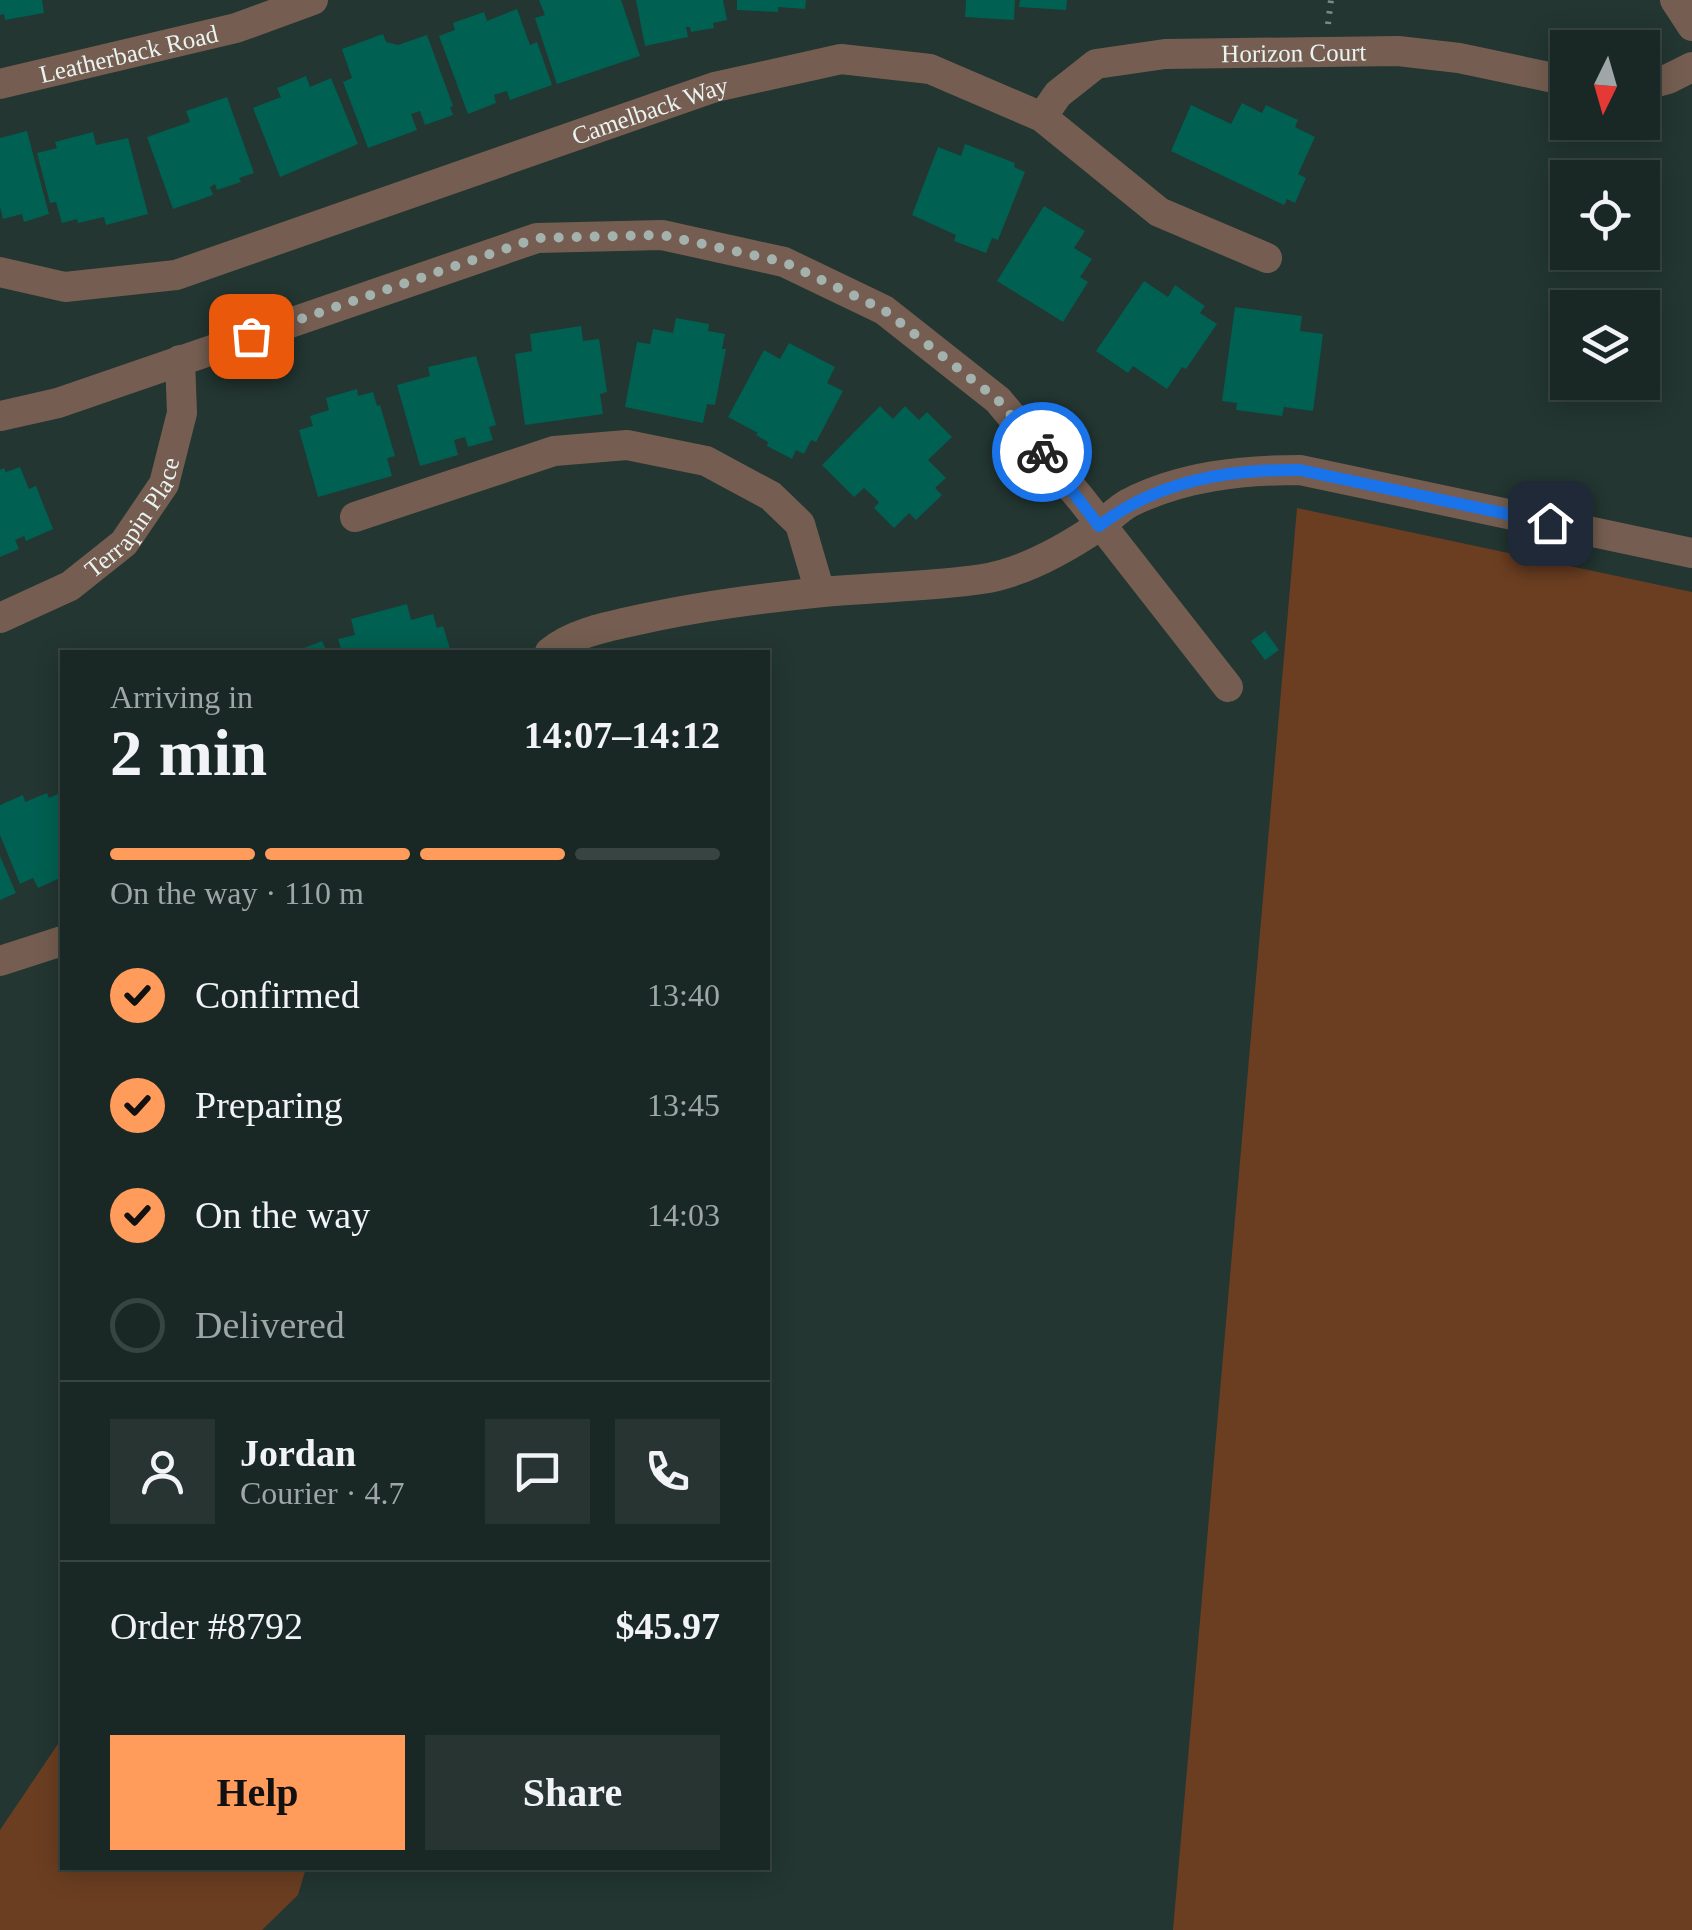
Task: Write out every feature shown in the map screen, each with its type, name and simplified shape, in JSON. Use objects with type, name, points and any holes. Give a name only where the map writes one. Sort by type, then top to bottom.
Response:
[{"type":"street","name":"Leatherback Road","points":[[0,84],[236,28],[314,0]]},
{"type":"street","points":[[1675,0],[1692,26]]},
{"type":"street","name":"Horizon Court","points":[[1042,117],[1058,94],[1096,64],[1165,54],[1398,50],[1550,77]]},
{"type":"street","name":"Camelback Way","points":[[0,272],[65,286],[176,274],[715,87],[841,59],[930,68],[1042,117],[1160,212],[1267,258]]},
{"type":"street","points":[[1660,81],[1692,67]]},
{"type":"street","points":[[0,416],[58,403],[537,238],[662,235],[784,262],[884,310],[998,400],[1079,496],[1228,687]]},
{"type":"street","name":"Terrapin Place","points":[[0,618],[70,586],[124,543],[164,484],[182,412],[180,360]]},
{"type":"street","points":[[355,517],[554,451],[627,444],[706,461],[771,496],[800,524],[820,592]]},
{"type":"street","points":[[552,650],[563,641],[691,608],[820,592],[986,579],[1037,562],[1099,526],[1127,504],[1194,480],[1264,470],[1300,470],[1692,553]]},
{"type":"street","points":[[0,961],[60,942]]},
{"type":"shaded area","points":[[1297,508],[1692,592],[1692,1930],[1173,1930]]},
{"type":"shaded area","points":[[60,1741],[60,1870],[305,1870],[298,1895],[262,1930],[0,1930],[0,1830]]},
{"type":"building","points":[[0,0],[42,0],[44,13],[5,20],[4,14],[0,15]]},
{"type":"building","points":[[539,0],[621,0],[640,56],[557,84],[535,18],[545,15]]},
{"type":"building","points":[[636,0],[723,0],[727,20],[713,23],[714,28],[691,32],[686,27],[688,37],[645,46]]},
{"type":"building","points":[[737,0],[806,0],[805,9],[778,7],[778,12],[737,10]]},
{"type":"building","points":[[966,0],[1015,0],[1014,20],[965,17]]},
{"type":"building","points":[[1020,0],[1067,0],[1066,10],[1019,7]]},
{"type":"building","points":[[517,9],[530,45],[537,42],[552,85],[510,100],[507,91],[494,95],[496,103],[468,114],[439,36],[455,30],[453,23],[484,12],[487,21]]},
{"type":"building","points":[[383,34],[386,42],[398,45],[427,35],[453,115],[425,125],[420,111],[411,114],[417,130],[368,148],[343,82],[352,78],[342,49]]},
{"type":"building","points":[[306,76],[310,87],[331,78],[358,144],[280,177],[253,108],[281,97],[277,88]]},
{"type":"building","points":[[227,97],[254,173],[217,190],[215,184],[210,187],[213,195],[173,209],[147,137],[190,122],[186,111]]},
{"type":"building","points":[[1242,103],[1262,113],[1266,105],[1298,120],[1295,127],[1315,137],[1298,174],[1306,178],[1295,203],[1287,199],[1284,205],[1171,151],[1191,105],[1231,124]]},
{"type":"building","points":[[27,131],[49,214],[24,222],[22,214],[3,219],[0,138]]},
{"type":"building","points":[[93,132],[96,145],[128,138],[148,214],[106,225],[104,217],[62,223],[56,202],[50,203],[37,153],[57,148],[55,142]]},
{"type":"building","points":[[965,144],[1015,163],[1014,167],[1025,172],[998,240],[992,238],[986,253],[954,241],[956,235],[912,215],[938,147],[961,156]]},
{"type":"building","points":[[1044,206],[1085,231],[1074,248],[1092,259],[1080,277],[1088,282],[1063,322],[997,281]]},
{"type":"building","points":[[1144,281],[1168,297],[1175,285],[1205,306],[1200,313],[1217,324],[1167,389],[1133,366],[1128,373],[1096,351]]},
{"type":"building","points":[[1235,307],[1302,316],[1300,331],[1323,334],[1313,411],[1284,407],[1282,416],[1236,410],[1237,403],[1222,401]]},
{"type":"building","points":[[676,318],[709,324],[708,331],[725,334],[722,349],[726,349],[715,405],[707,404],[703,423],[625,407],[637,342],[650,344],[653,329],[673,333]]},
{"type":"building","points":[[581,326],[583,341],[599,339],[607,392],[600,394],[603,414],[525,425],[515,354],[532,351],[530,334]]},
{"type":"building","points":[[789,343],[835,367],[827,383],[843,391],[816,442],[811,440],[804,454],[796,450],[792,459],[767,446],[768,442],[758,433],[728,417],[764,350],[780,359]]},
{"type":"building","points":[[476,356],[496,425],[489,427],[493,440],[468,447],[465,437],[454,440],[458,455],[420,466],[397,385],[430,376],[428,367]]},
{"type":"building","points":[[357,389],[358,396],[373,392],[377,406],[380,405],[395,456],[387,458],[392,476],[318,497],[299,430],[313,426],[310,416],[329,410],[326,398]]},
{"type":"building","points":[[880,406],[893,419],[905,406],[919,420],[927,412],[952,437],[928,460],[946,478],[935,488],[942,495],[916,520],[909,513],[894,528],[874,508],[879,502],[864,488],[854,497],[822,465]]},
{"type":"building","points":[[20,467],[29,489],[36,486],[53,529],[26,541],[24,536],[15,540],[19,549],[0,557],[0,470]]},
{"type":"building","points":[[407,604],[411,620],[433,614],[437,628],[443,626],[450,650],[341,650],[338,639],[355,635],[351,619]]},
{"type":"building","points":[[1265,631],[1279,650],[1265,660],[1251,641]]},
{"type":"building","points":[[322,641],[326,650],[299,650]]},
{"type":"building","points":[[47,793],[49,798],[60,793],[60,878],[38,888],[33,878],[20,884],[0,835],[0,805],[23,795],[25,802]]},
{"type":"building","points":[[0,856],[16,893],[0,900]]},
{"type":"way so far","points":[[251,336],[537,238],[662,235],[784,262],[884,310],[998,400],[1042,452]]},
{"type":"route","points":[[1042,452],[1099,526],[1127,504],[1160,490],[1229,473],[1264,470],[1300,470],[1550,523]]}]
